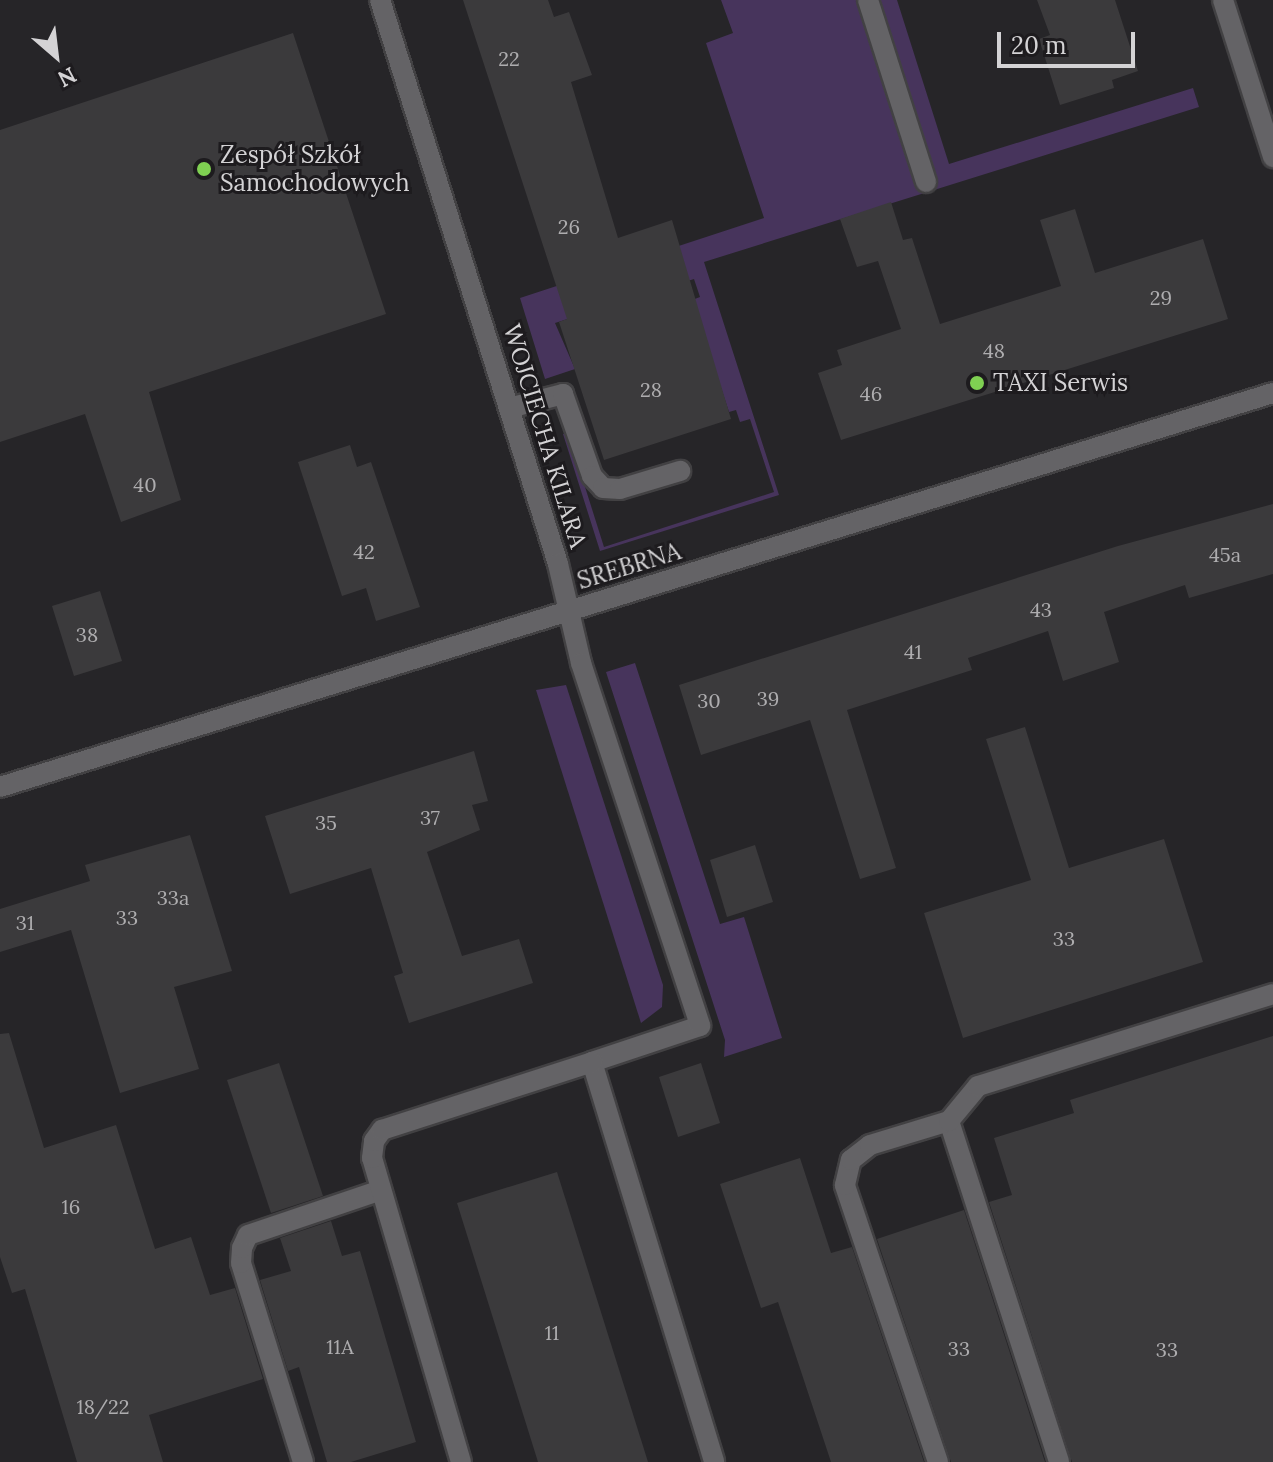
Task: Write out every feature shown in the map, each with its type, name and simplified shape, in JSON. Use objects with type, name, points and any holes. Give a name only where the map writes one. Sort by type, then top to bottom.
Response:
[{"type":"street","name":"WOJCIECHA KILARA","points":[[380,0],[509,408],[581,663],[700,1026],[592,1062]]},
{"type":"street","points":[[868,0],[926,182]]},
{"type":"street","points":[[1223,0],[1273,157]]},
{"type":"street","name":"SREBRNA","points":[[0,787],[1273,393]]},
{"type":"street","points":[[509,408],[563,394],[592,476],[603,488],[620,489],[680,471]]},
{"type":"street","points":[[938,1462],[845,1185],[851,1160],[870,1145],[949,1121],[978,1086],[1273,994]]},
{"type":"street","points":[[461,1462],[372,1158],[382,1130],[592,1062],[714,1462]]},
{"type":"street","points":[[949,1121],[1059,1462]]},
{"type":"street","points":[[303,1462],[241,1263],[242,1248],[248,1235],[381,1190]]},
{"type":"shaded area","points":[[721,0],[897,0],[949,164],[1193,88],[1199,107],[704,262],[779,495],[600,551],[563,434],[568,433],[604,547],[774,492],[750,419],[740,422],[736,410],[729,412],[692,300],[700,297],[694,279],[555,323],[575,369],[545,379],[520,298],[764,218],[706,43],[733,33]]},
{"type":"shaded area","points":[[635,663],[720,924],[744,917],[782,1038],[724,1057],[725,1040],[606,672]]},
{"type":"shaded area","points":[[566,685],[663,985],[662,1007],[641,1023],[536,690]]},
{"type":"building","points":[[463,0],[548,0],[554,17],[569,12],[592,75],[571,82],[618,238],[672,220],[731,419],[604,460],[559,322],[567,319]]},
{"type":"building","points":[[1037,0],[1115,0],[1138,71],[1112,80],[1114,88],[1060,105],[1039,39],[1050,35]]},
{"type":"building","name":"Zespół Szkół Samochodowych","points":[[293,33],[386,314],[149,392],[181,500],[121,522],[85,414],[0,442],[0,130]]},
{"type":"building","points":[[891,202],[903,240],[912,238],[940,324],[1061,286],[1040,220],[1075,209],[1095,273],[1203,239],[1228,319],[841,440],[818,373],[842,365],[837,350],[901,329],[878,261],[857,267],[840,219]]},
{"type":"building","points":[[350,445],[357,467],[371,462],[420,607],[376,621],[366,588],[342,596],[298,462]]},
{"type":"building","points":[[1273,504],[1273,574],[1189,598],[1185,585],[1104,612],[1119,662],[1063,681],[1048,631],[968,658],[972,670],[847,710],[896,868],[860,879],[810,720],[701,755],[679,685],[1118,546]]},
{"type":"building","points":[[100,591],[122,661],[74,676],[52,606]]},
{"type":"building","points":[[1025,727],[1069,868],[1164,839],[1203,962],[963,1038],[924,913],[1031,880],[986,739]]},
{"type":"building","points":[[474,751],[488,801],[472,805],[480,830],[427,852],[462,956],[519,939],[533,983],[409,1023],[394,976],[403,973],[371,868],[290,894],[265,816]]},
{"type":"building","points":[[190,835],[232,971],[174,987],[199,1069],[120,1093],[71,930],[0,952],[0,909],[90,881],[85,865]]},
{"type":"building","points":[[755,845],[773,902],[727,917],[710,860]]},
{"type":"building","points":[[9,1033],[44,1148],[116,1125],[155,1249],[191,1237],[210,1295],[235,1288],[263,1379],[149,1415],[163,1462],[77,1462],[25,1289],[12,1293],[0,1257],[0,1034]]},
{"type":"building","points":[[1273,1036],[1273,1462],[1072,1462],[989,1202],[1012,1195],[994,1138],[1074,1113],[1070,1100]]},
{"type":"building","points":[[279,1063],[323,1196],[271,1213],[227,1080]]},
{"type":"building","points":[[701,1063],[720,1123],[678,1137],[659,1077]]},
{"type":"building","points":[[800,1158],[831,1253],[852,1247],[924,1462],[831,1462],[778,1302],[761,1308],[720,1184]]},
{"type":"building","points":[[557,1172],[648,1462],[538,1462],[457,1203]]},
{"type":"building","points":[[964,1210],[1045,1462],[951,1462],[877,1239]]},
{"type":"building","points":[[331,1221],[342,1256],[360,1251],[416,1442],[351,1462],[327,1462],[299,1367],[288,1371],[260,1280],[291,1271],[280,1238]]},
{"type":"place","name":"Zespół Szkół Samochodowych","points":[[204,169]]},
{"type":"place","name":"TAXI Serwis","points":[[977,383]]}]
